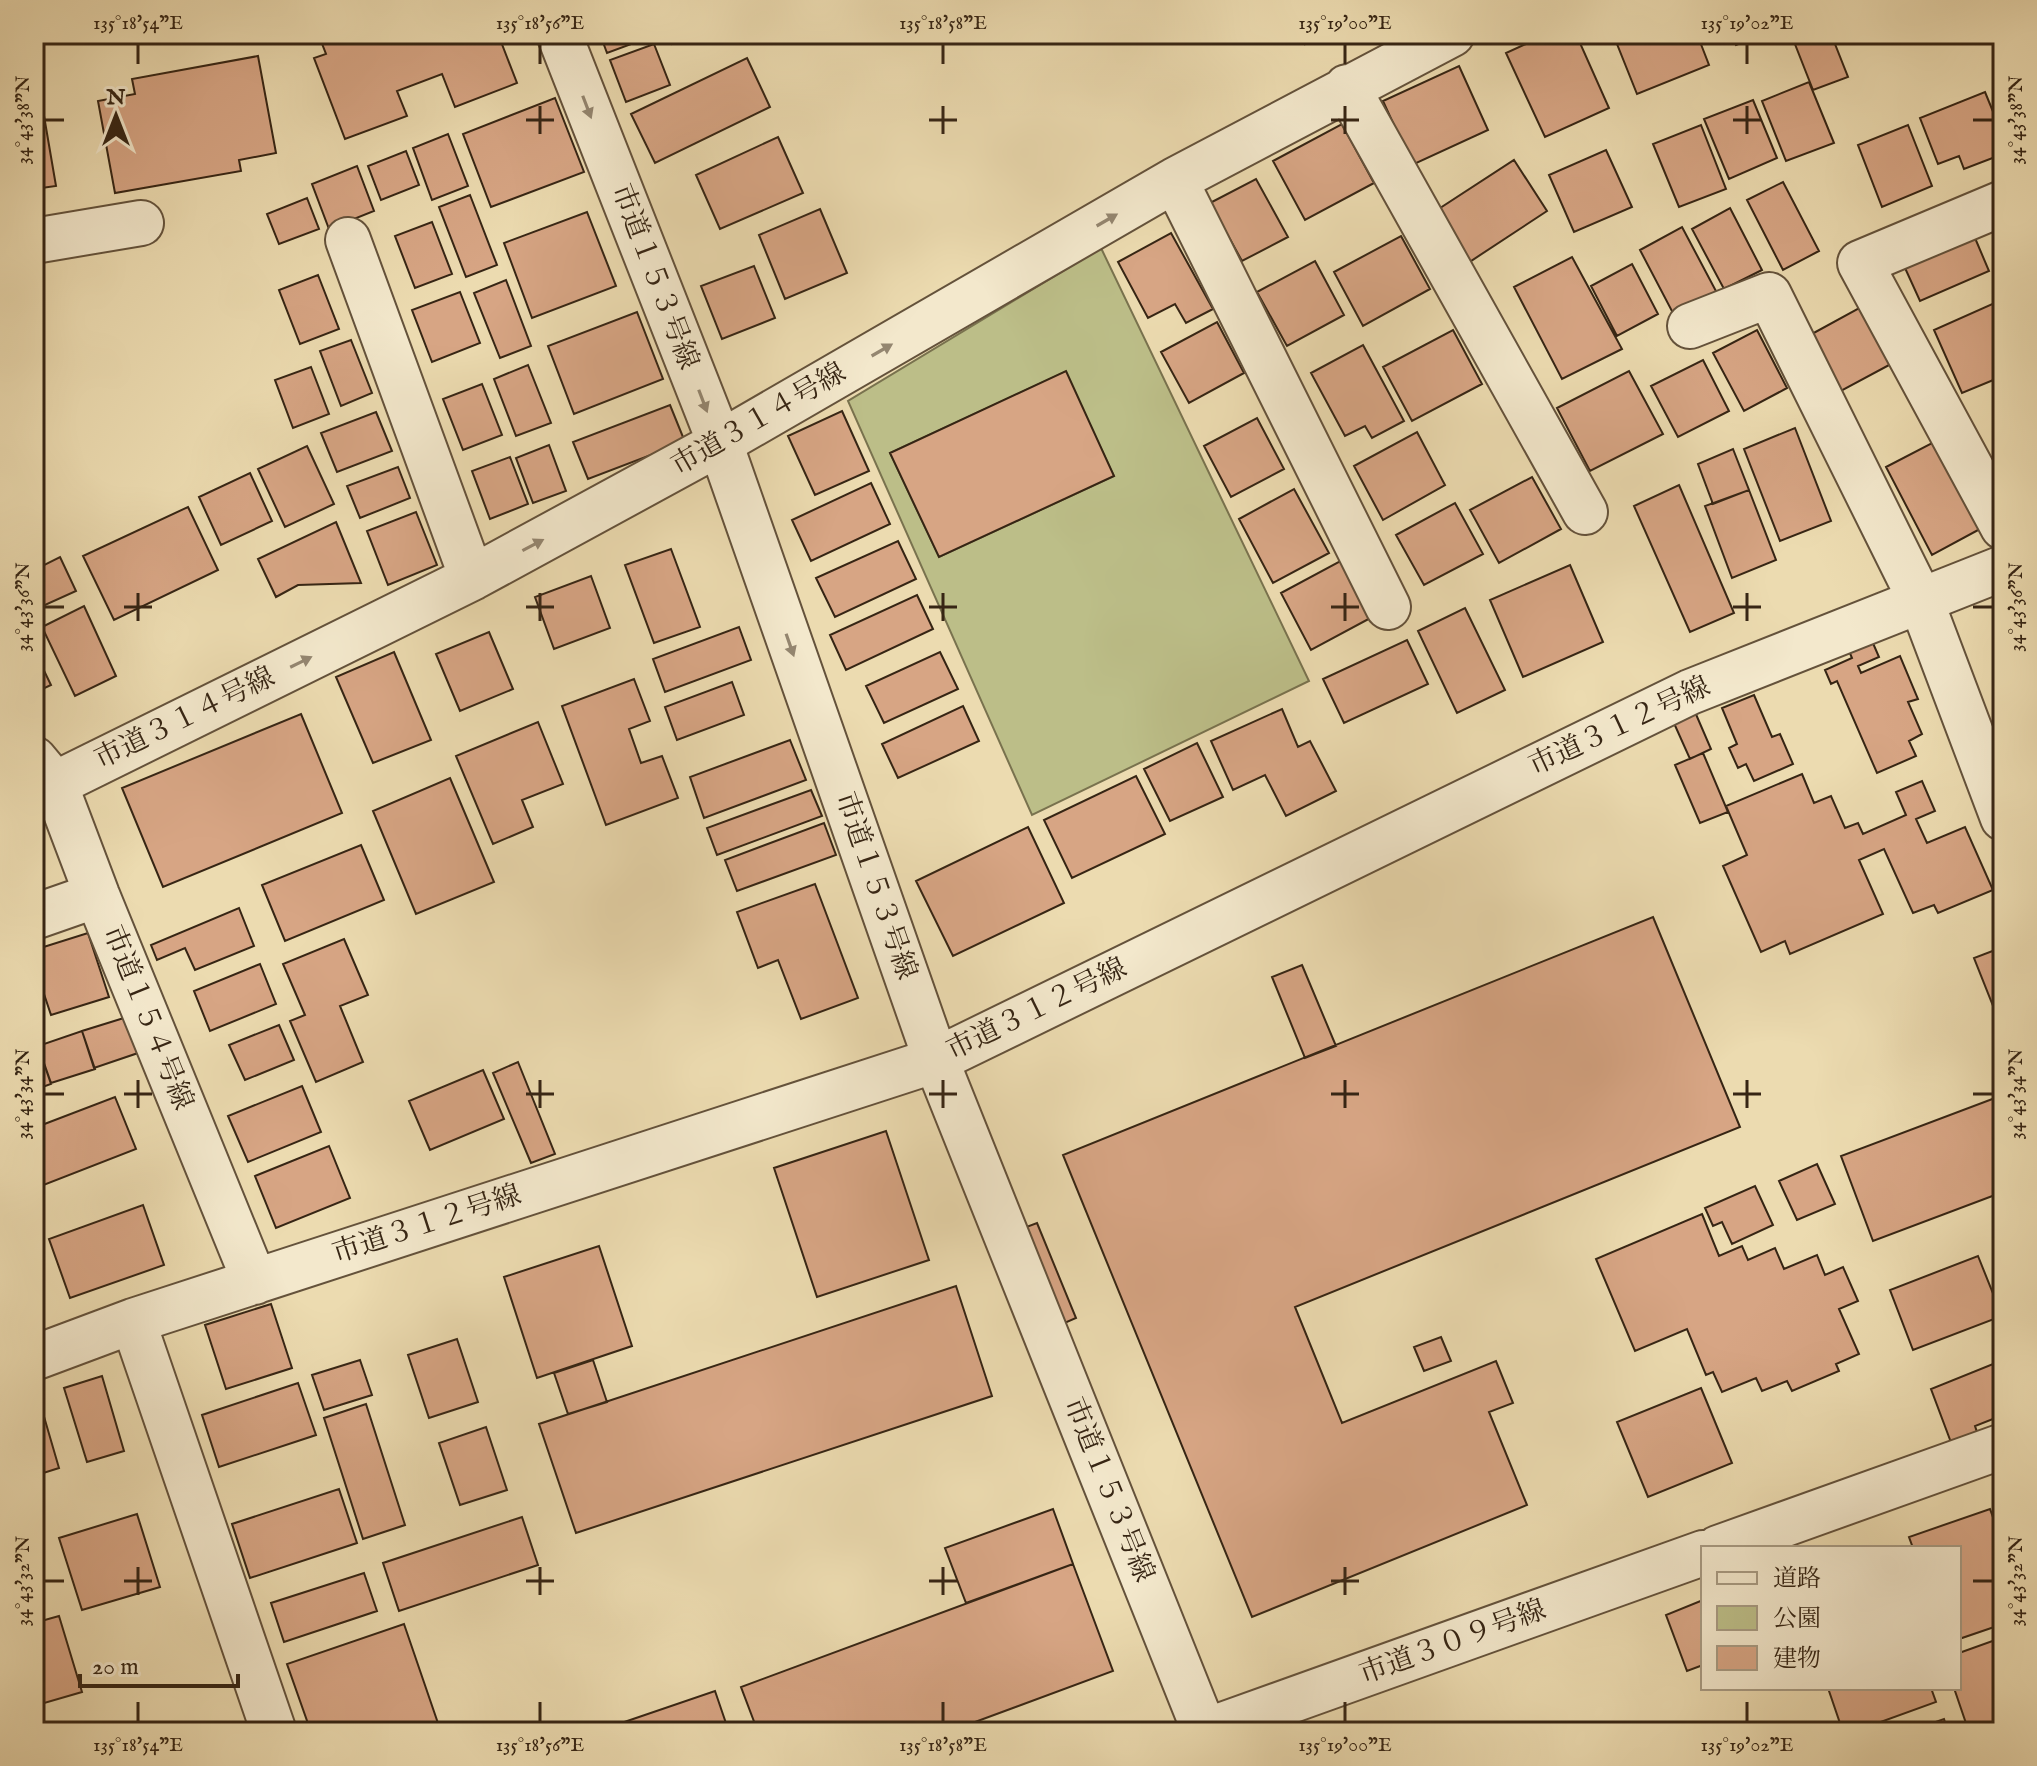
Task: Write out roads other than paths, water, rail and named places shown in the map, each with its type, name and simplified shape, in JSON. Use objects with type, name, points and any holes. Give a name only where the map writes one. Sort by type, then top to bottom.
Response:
[{"type":"street","name":"市道１５３号線","points":[[559,34],[720,443],[936,1060],[1204,1732]]},
{"type":"street","name":"市道３１４号線","points":[[44,771],[472,578],[720,443],[1175,180],[1452,34]]},
{"type":"street","points":[[1347,87],[1585,512]]},
{"type":"street","points":[[1175,180],[1388,607]]},
{"type":"street","points":[[2003,203],[1860,263],[2003,527]]},
{"type":"street","points":[[34,241],[141,223]]},
{"type":"street","points":[[348,240],[472,578]]},
{"type":"street","points":[[1690,326],[1769,295],[1921,601],[2003,818]]},
{"type":"street","name":"市道３１２号線","points":[[34,1358],[133,1321],[936,1060],[1690,692],[2003,568]]},
{"type":"street","name":"市道１５４号線","points":[[44,771],[255,1282]]},
{"type":"street","points":[[34,917],[97,895]]},
{"type":"street","points":[[133,1321],[274,1732]]},
{"type":"street","points":[[1724,1546],[2003,1446]]},
{"type":"street","name":"市道３０９号線","points":[[1204,1732],[1701,1554]]}]
